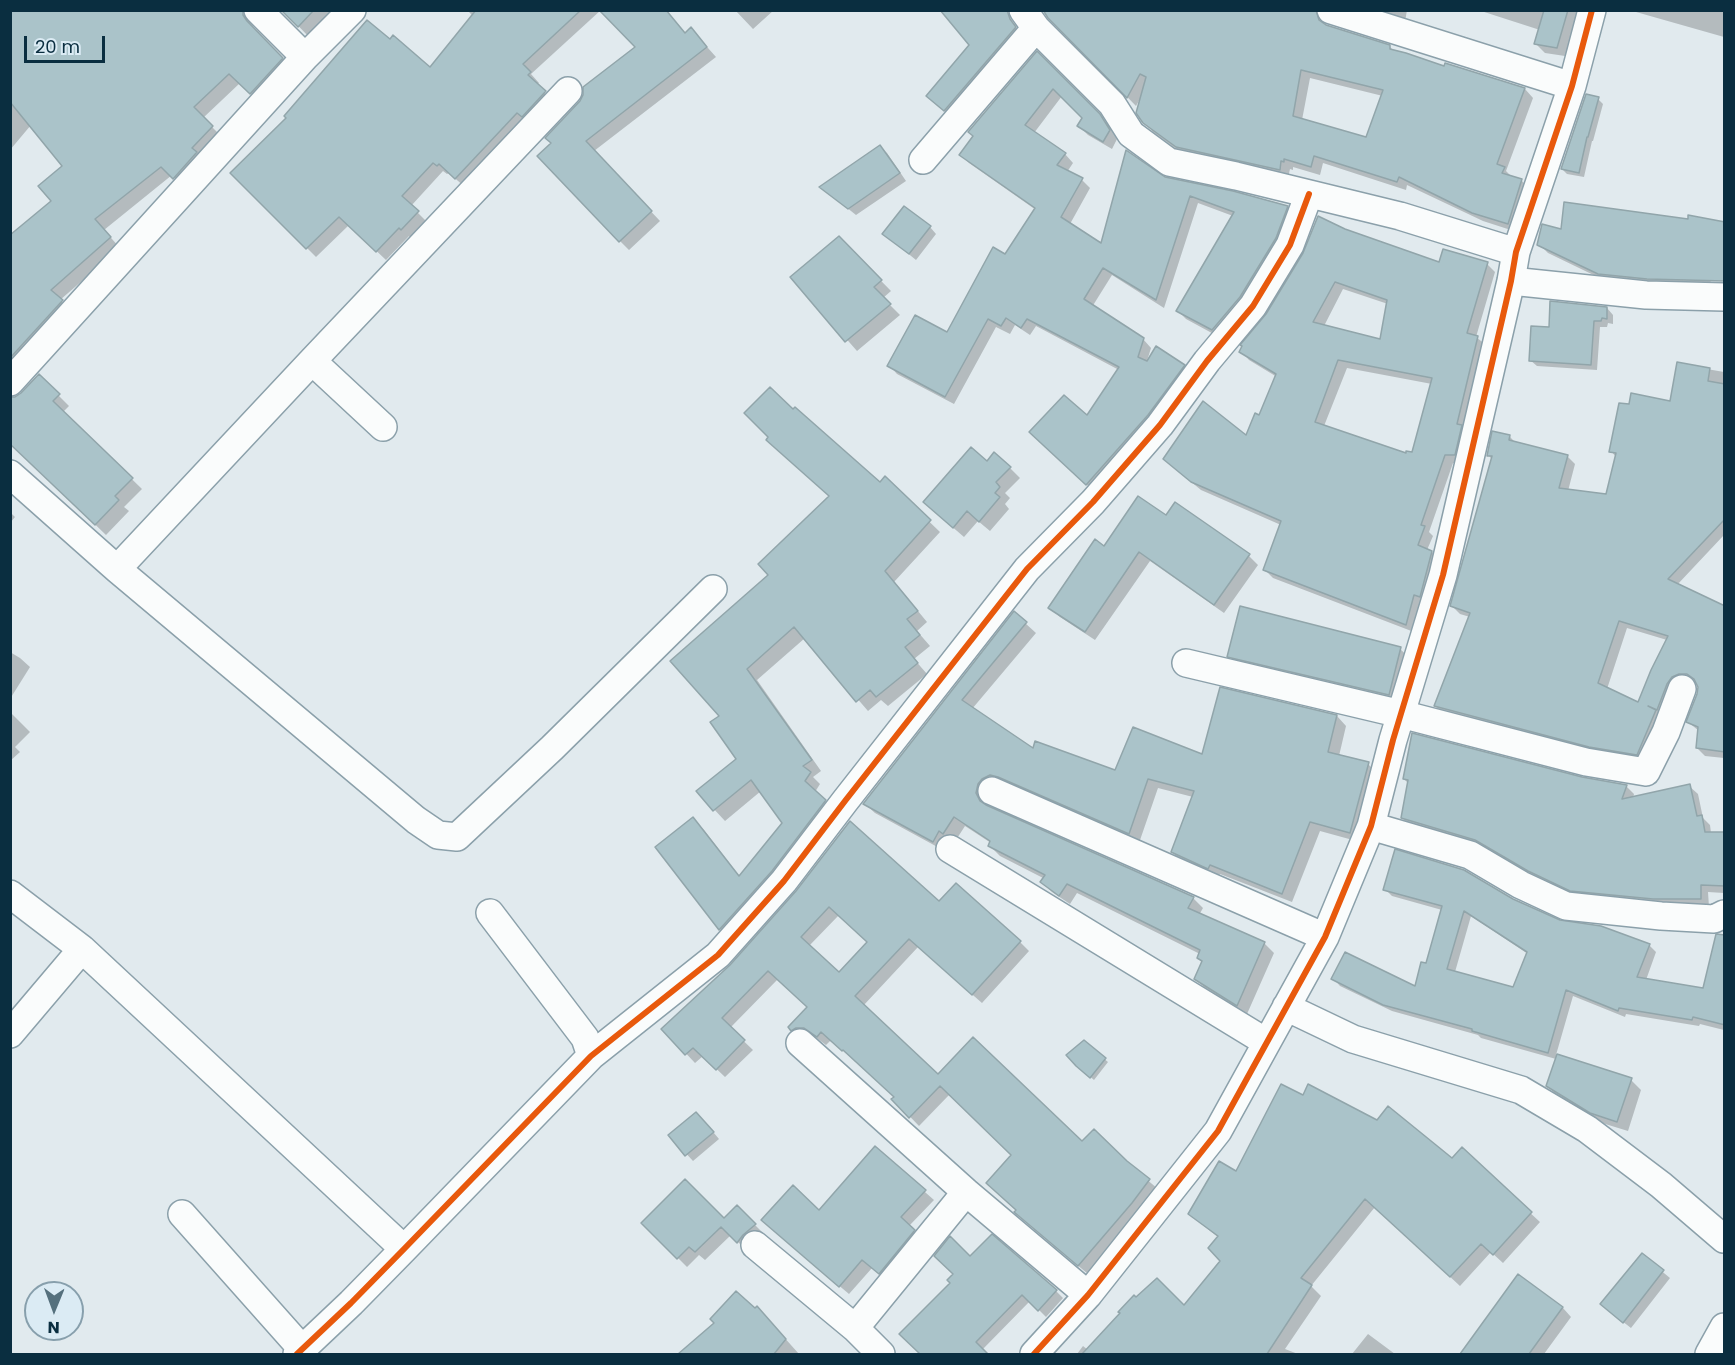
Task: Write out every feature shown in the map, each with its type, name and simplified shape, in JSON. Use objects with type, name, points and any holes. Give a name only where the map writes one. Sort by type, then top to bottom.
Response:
[{"type":"street","points":[[258,10],[305,57]]},
{"type":"street","points":[[10,382],[305,57],[352,10]]},
{"type":"street","points":[[1331,10],[1572,86]]},
{"type":"street","points":[[1034,1354],[1088,1295],[1218,1131],[1325,938],[1371,825],[1401,714],[1443,575],[1516,252],[1572,86],[1592,10]]},
{"type":"street","points":[[923,160],[1030,19],[1112,104],[1131,134],[1169,162],[1400,216],[1516,252]]},
{"type":"street","points":[[117,569],[568,91]]},
{"type":"street","points":[[182,1214],[299,1352],[405,1249],[591,1056],[718,955],[784,881],[1027,569],[1093,502],[1160,425],[1207,361],[1253,306],[1290,245],[1309,194]]},
{"type":"street","points":[[1511,281],[1646,295],[1725,297]]},
{"type":"street","points":[[312,361],[383,428]]},
{"type":"street","points":[[10,474],[117,569],[416,820],[438,835],[457,837],[552,748],[713,589]]},
{"type":"street","points":[[1185,663],[1401,714],[1586,762],[1646,772],[1666,732],[1682,689]]},
{"type":"street","points":[[992,791],[1325,938]]},
{"type":"street","points":[[1371,825],[1470,855],[1521,885],[1566,906],[1714,919],[1725,914]]},
{"type":"street","points":[[950,849],[1266,1042]]},
{"type":"street","points":[[10,894],[82,949],[405,1249]]},
{"type":"street","points":[[490,914],[585,1038],[591,1056]]},
{"type":"street","points":[[10,1034],[82,949]]},
{"type":"street","points":[[1286,1007],[1353,1039],[1521,1090],[1587,1129],[1661,1185],[1725,1239]]},
{"type":"street","points":[[800,1043],[966,1192],[1088,1295]]},
{"type":"street","points":[[855,1328],[966,1192]]},
{"type":"street","points":[[755,1245],[855,1328],[881,1354]]},
{"type":"street","points":[[1709,1354],[1725,1327]]},
{"type":"building","points":[[10,10],[243,10],[247,21],[283,58],[250,94],[229,74],[194,107],[213,126],[192,148],[197,152],[173,179],[161,167],[95,219],[111,237],[51,290],[63,300],[10,358],[10,235],[51,201],[38,186],[62,166],[10,102]]},
{"type":"building","points":[[281,10],[314,10],[298,27]]},
{"type":"building","points":[[476,10],[581,10],[523,64],[531,72],[528,75],[546,91],[522,117],[517,113],[455,179],[439,164],[437,166],[433,163],[402,196],[419,211],[376,252],[339,217],[306,249],[230,173],[286,118],[284,116],[367,20],[390,39],[393,35],[430,67]]},
{"type":"building","points":[[599,10],[666,10],[685,33],[691,27],[707,47],[586,141],[652,211],[619,242],[537,156],[551,143],[545,138],[580,101],[583,87],[635,47]]},
{"type":"building","points":[[940,10],[1007,10],[1016,27],[944,111],[926,96],[969,45]]},
{"type":"building","points":[[1043,10],[1316,10],[1319,20],[1326,25],[1390,45],[1390,49],[1444,66],[1445,63],[1525,88],[1497,164],[1505,167],[1502,173],[1522,179],[1508,224],[1472,213],[1399,177],[1397,182],[1314,156],[1311,167],[1284,159],[1284,162],[1281,161],[1280,170],[1176,147],[1143,123],[1136,113],[1146,77],[1140,74],[1127,98],[1048,18]],"holes":[[[1301,70],[1383,90],[1366,137],[1293,116]]]},
{"type":"building","points":[[1544,10],[1568,10],[1557,48],[1534,44]]},
{"type":"building","points":[[1037,51],[1100,114],[1110,130],[1103,142],[1077,126],[1082,118],[1053,89],[1025,125],[1066,153],[1057,165],[1083,178],[1061,217],[1101,243],[1126,150],[1165,177],[1233,191],[1288,206],[1276,238],[1240,297],[1212,330],[1176,311],[1234,212],[1190,196],[1156,300],[1103,268],[1084,299],[1144,338],[1138,357],[1147,361],[1156,346],[1185,365],[1148,415],[1086,485],[1029,432],[1064,395],[1087,415],[1119,367],[1027,319],[1021,328],[1006,318],[1001,326],[988,319],[945,397],[887,366],[915,315],[947,332],[993,247],[1005,254],[1035,208],[959,155],[973,136],[968,132]]},
{"type":"building","points":[[1586,94],[1599,97],[1579,173],[1561,169]]},
{"type":"building","points":[[880,145],[900,173],[848,209],[819,187]]},
{"type":"building","points":[[1564,202],[1688,219],[1688,215],[1725,222],[1725,281],[1647,279],[1598,274],[1537,245],[1542,224],[1561,229]]},
{"type":"building","points":[[904,206],[931,226],[909,254],[882,234]]},
{"type":"building","points":[[1318,216],[1345,229],[1439,262],[1443,249],[1488,262],[1467,333],[1478,336],[1457,424],[1462,425],[1455,455],[1445,455],[1421,525],[1425,526],[1418,545],[1432,551],[1420,597],[1414,595],[1406,625],[1263,570],[1281,521],[1191,482],[1163,459],[1203,401],[1246,435],[1255,413],[1259,415],[1276,374],[1239,352],[1242,346],[1240,345],[1266,314],[1303,253]],"holes":[[[1335,282],[1387,300],[1380,339],[1313,322]],[[1338,360],[1432,378],[1412,452],[1406,451],[1406,453],[1315,422]]]},
{"type":"building","points":[[839,236],[882,280],[874,287],[891,304],[845,342],[790,277]]},
{"type":"building","points":[[1550,301],[1607,307],[1607,319],[1594,321],[1591,365],[1529,361],[1531,326],[1549,327]]},
{"type":"building","points":[[1677,362],[1710,368],[1708,381],[1725,384],[1725,519],[1668,579],[1725,606],[1725,752],[1696,748],[1698,727],[1686,722],[1698,687],[1694,679],[1687,674],[1672,677],[1657,710],[1648,706],[1656,710],[1637,755],[1589,747],[1434,706],[1470,613],[1450,606],[1492,456],[1487,456],[1492,431],[1510,435],[1509,440],[1568,455],[1559,488],[1606,494],[1616,453],[1609,452],[1619,403],[1629,404],[1631,393],[1670,401]],"holes":[[[1619,621],[1668,636],[1638,702],[1598,683]]]},
{"type":"building","points":[[39,374],[60,394],[53,401],[133,478],[115,496],[119,500],[95,525],[10,444],[10,397],[21,393]]},
{"type":"building","points":[[770,387],[880,482],[885,476],[931,520],[885,571],[918,611],[907,619],[920,635],[905,647],[918,663],[876,697],[870,690],[856,702],[794,627],[747,669],[812,760],[803,766],[811,772],[805,781],[826,800],[772,871],[719,930],[655,847],[693,817],[739,876],[782,823],[751,780],[713,811],[696,791],[736,759],[710,722],[719,716],[670,661],[768,575],[758,564],[829,496],[766,440],[768,437],[744,413]]},
{"type":"building","points":[[971,447],[987,461],[994,452],[1011,467],[996,482],[1000,487],[995,493],[1000,497],[979,522],[967,511],[953,528],[923,502]]},
{"type":"building","points":[[1138,496],[1166,515],[1175,502],[1250,554],[1214,605],[1139,552],[1085,632],[1048,608],[1095,539],[1104,546]]},
{"type":"building","points":[[1240,606],[1401,647],[1389,695],[1227,657]]},
{"type":"building","points":[[1014,611],[1027,622],[962,700],[1033,748],[1035,741],[1115,770],[1133,727],[1202,754],[1220,687],[1337,715],[1328,752],[1369,762],[1350,833],[1310,822],[1282,894],[1210,865],[1208,869],[1171,852],[1194,791],[1148,779],[1129,834],[998,777],[990,775],[978,784],[976,793],[980,801],[986,805],[1194,897],[1188,908],[1265,942],[1237,1006],[1194,979],[1202,961],[1197,958],[1200,950],[1067,884],[1059,896],[1040,882],[1045,875],[988,846],[990,841],[954,817],[943,834],[939,831],[933,842],[863,804]]},
{"type":"building","points":[[1412,733],[1582,777],[1627,785],[1622,799],[1690,784],[1697,816],[1702,815],[1705,832],[1725,832],[1725,886],[1701,885],[1701,899],[1653,899],[1570,891],[1528,871],[1475,840],[1401,818],[1408,780],[1403,779]]},
{"type":"building","points":[[850,821],[939,901],[956,883],[1021,941],[972,995],[909,939],[855,996],[938,1074],[973,1037],[1082,1141],[1094,1129],[1127,1161],[1150,1179],[1078,1266],[1014,1212],[1016,1210],[986,1183],[1011,1155],[940,1086],[909,1118],[891,1099],[894,1097],[821,1032],[817,1037],[804,1028],[791,1031],[788,1027],[807,1007],[768,971],[722,1018],[745,1040],[716,1070],[693,1048],[685,1055],[661,1029],[730,965],[796,891]],"holes":[[[829,907],[867,942],[839,972],[801,937]]]},
{"type":"building","points":[[1395,849],[1464,870],[1513,899],[1560,920],[1601,926],[1650,944],[1637,977],[1703,988],[1716,934],[1725,935],[1725,1025],[1693,1017],[1692,1020],[1619,1008],[1618,1011],[1566,990],[1548,1053],[1472,1031],[1472,1029],[1383,1005],[1331,979],[1345,952],[1415,986],[1421,962],[1426,963],[1442,906],[1383,890]],"holes":[[[1464,911],[1527,952],[1513,987],[1447,969]]]},
{"type":"building","points":[[1084,1040],[1106,1058],[1090,1078],[1066,1055]]},
{"type":"building","points":[[1557,1054],[1632,1078],[1617,1122],[1590,1113],[1546,1086]]},
{"type":"building","points":[[1281,1084],[1303,1095],[1308,1084],[1377,1120],[1388,1106],[1452,1158],[1462,1147],[1532,1212],[1493,1255],[1481,1244],[1450,1277],[1365,1199],[1301,1278],[1312,1285],[1267,1354],[1082,1354],[1134,1295],[1136,1297],[1157,1278],[1184,1305],[1220,1261],[1208,1248],[1218,1236],[1188,1214],[1219,1161],[1236,1171]]},
{"type":"building","points":[[696,1112],[714,1132],[685,1156],[668,1135]]},
{"type":"building","points":[[875,1146],[926,1190],[901,1217],[915,1230],[879,1274],[862,1260],[839,1287],[761,1220],[793,1185],[819,1210]]},
{"type":"building","points":[[685,1179],[724,1218],[737,1205],[756,1224],[737,1243],[721,1227],[695,1252],[689,1247],[677,1259],[641,1223]]},
{"type":"building","points":[[992,1234],[1057,1290],[1038,1311],[1022,1295],[976,1342],[988,1354],[920,1354],[899,1334],[950,1283],[947,1280],[953,1274],[934,1256],[950,1236],[970,1256]]},
{"type":"building","points":[[1642,1253],[1664,1270],[1623,1323],[1600,1304]]},
{"type":"building","points":[[1518,1274],[1563,1307],[1529,1354],[1460,1354]]},
{"type":"building","points":[[736,1291],[755,1308],[757,1306],[786,1339],[774,1354],[678,1354],[714,1323],[710,1319]]},
{"type":"cycle path","points":[[1034,1354],[1088,1295],[1218,1131],[1325,937],[1371,826],[1393,740],[1443,575],[1516,252],[1572,86],[1592,10]]},
{"type":"cycle path","points":[[297,1354],[351,1303],[591,1056],[718,955],[784,881],[1027,569],[1093,502],[1160,425],[1207,361],[1253,306],[1290,245],[1309,194]]}]
